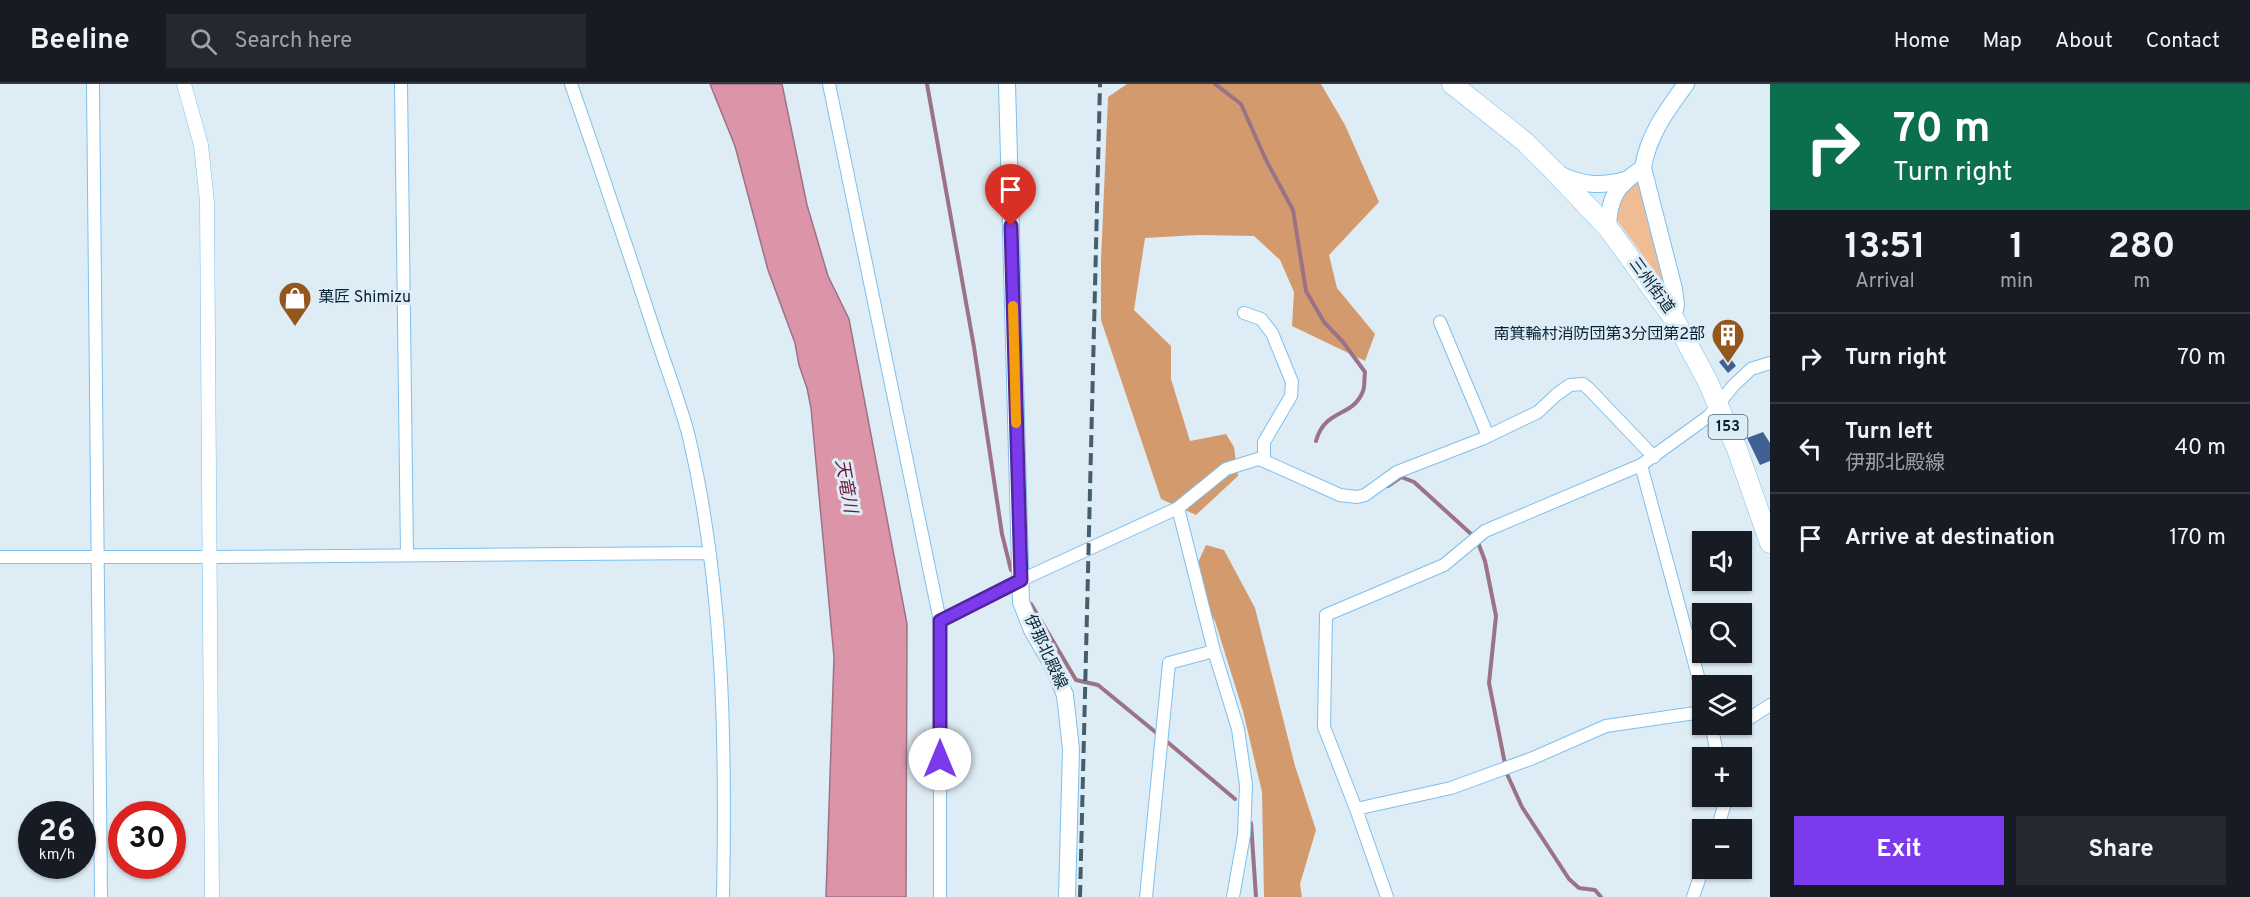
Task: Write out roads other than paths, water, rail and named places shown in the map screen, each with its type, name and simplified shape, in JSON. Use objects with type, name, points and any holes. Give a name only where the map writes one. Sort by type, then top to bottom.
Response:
[{"type":"highway","name":"三州街道","points":[[1452,84],[1525,142],[1554,171],[1608,228],[1673,317],[1696,357],[1718,405],[1744,467],[1770,543]]},
{"type":"main road","name":"伊那北殿線","points":[[1007,84],[1022,602],[1065,694],[1071,748],[1066,897]]},
{"type":"main road","points":[[1673,317],[1676,305],[1674,289],[1643,168],[1648,147],[1657,127],[1686,84]]},
{"type":"main road","points":[[1608,228],[1611,201],[1625,180],[1643,168]]},
{"type":"main road","points":[[1554,171],[1577,182],[1595,185],[1625,180]]},
{"type":"street","points":[[93,84],[101,897]]},
{"type":"street","points":[[184,84],[201,145],[207,201],[212,897]]},
{"type":"street","points":[[401,84],[407,555]]},
{"type":"street","points":[[571,84],[624,236],[688,436],[710,553],[717,626],[725,784],[723,897]]},
{"type":"street","points":[[829,84],[940,621],[940,897]]},
{"type":"street","points":[[1244,313],[1261,319],[1272,333],[1292,382],[1291,396],[1264,442],[1264,460]]},
{"type":"street","points":[[1440,322],[1488,436]]},
{"type":"street","points":[[1387,897],[1324,728],[1326,615],[1444,565],[1485,531],[1641,465],[1709,416],[1733,386],[1751,369],[1770,363]]},
{"type":"street","points":[[940,621],[1021,580],[1178,508],[1226,469],[1258,459],[1264,460],[1340,495],[1357,497],[1365,495],[1397,472],[1488,436],[1538,412],[1570,385],[1583,384],[1654,457]]},
{"type":"street","points":[[1641,465],[1698,675]]},
{"type":"street","points":[[1178,508],[1214,651],[1238,729],[1246,786],[1244,835],[1233,897]]},
{"type":"street","points":[[0,557],[710,553]]},
{"type":"street","points":[[1146,897],[1169,663],[1214,651]]},
{"type":"street","points":[[1752,717],[1770,705]]},
{"type":"street","points":[[1356,809],[1451,788],[1505,769],[1606,726],[1692,713]]},
{"type":"street","points":[[1693,897],[1699,879]]},
{"type":"water","name":"天竜川","points":[[710,84],[782,84],[807,205],[828,276],[849,319],[907,624],[906,897],[826,897],[834,657],[811,408],[795,343],[768,270],[735,146]]},
{"type":"waterway","points":[[927,84],[974,347],[1002,534],[1011,570]]},
{"type":"waterway","points":[[1215,84],[1241,104],[1266,160],[1293,210],[1306,291],[1324,322],[1343,342],[1365,372],[1364,389],[1358,400],[1353,406],[1326,423],[1320,430],[1316,441]]},
{"type":"waterway","points":[[1388,486],[1401,477],[1414,482],[1470,533],[1479,545],[1485,561],[1496,616],[1489,683],[1507,774],[1522,807],[1569,879],[1579,888],[1595,890],[1601,897]]},
{"type":"waterway","points":[[1031,604],[1076,680],[1098,685],[1159,735]]},
{"type":"waterway","points":[[1165,740],[1235,799]]},
{"type":"waterway","points":[[1251,823],[1256,897]]},
{"type":"railway","points":[[1080,897],[1100,84]]},
{"type":"place","name":"菓匠 Shimizu","points":[[295,327]]},
{"type":"place","name":"南箕輪村消防団第3分団第2部","points":[[1728,364]]}]
